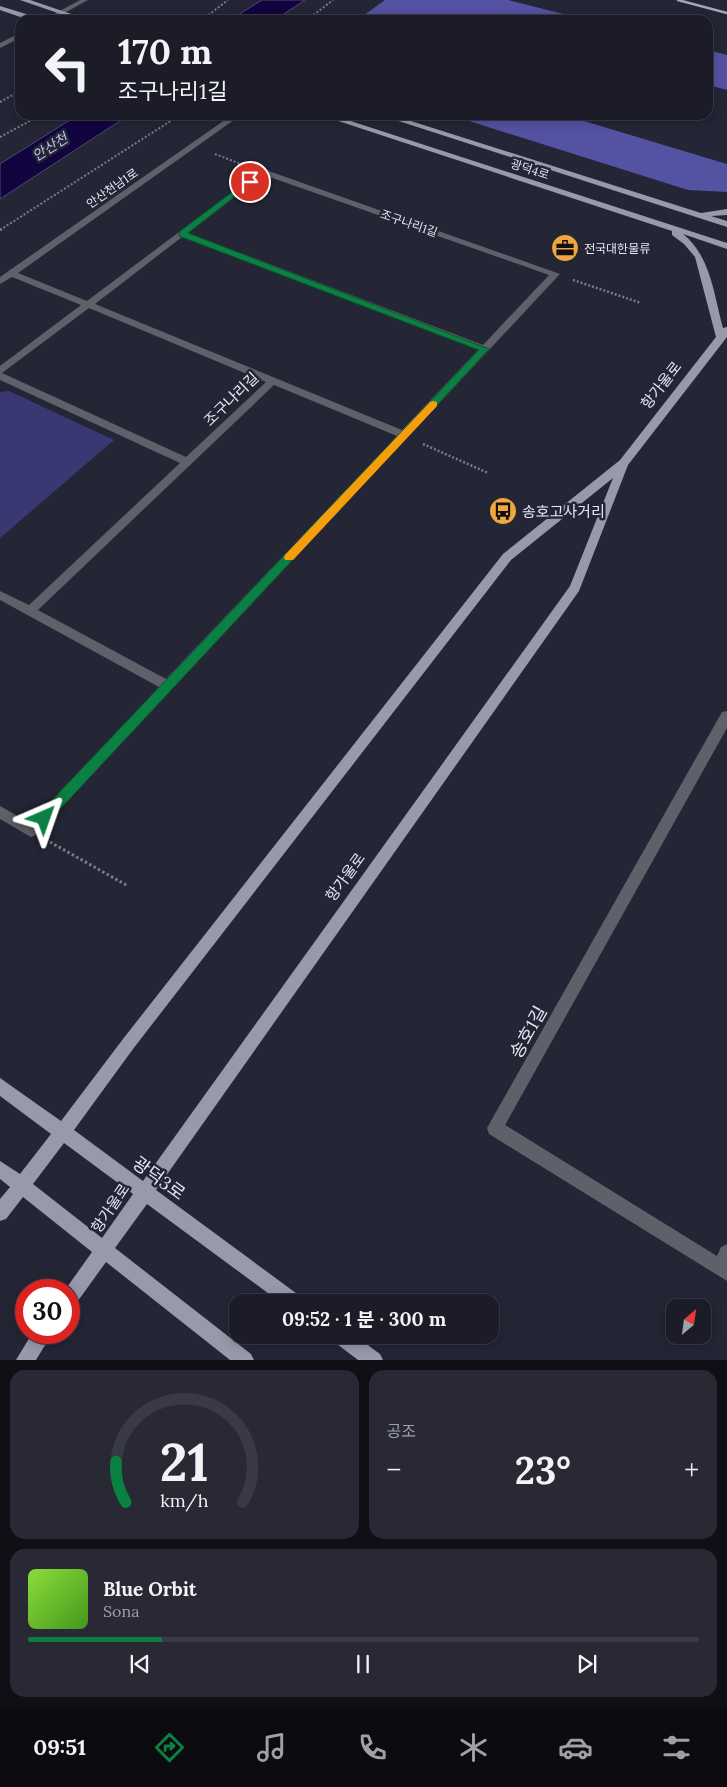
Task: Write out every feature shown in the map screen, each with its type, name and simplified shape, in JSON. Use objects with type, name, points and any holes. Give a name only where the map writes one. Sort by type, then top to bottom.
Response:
[{"type":"main road","points":[[23,0],[70,15]]},
{"type":"main road","points":[[0,8],[21,15]]},
{"type":"main road","name":"광덕4로","points":[[339,120],[727,246]]},
{"type":"main road","name":"광덕4로","points":[[400,120],[727,224]]},
{"type":"main road","points":[[696,214],[727,212]]},
{"type":"main road","points":[[666,226],[688,242],[699,257],[725,334]]},
{"type":"main road","name":"항가울로","points":[[0,1213],[134,1036],[506,557],[624,462],[725,334]]},
{"type":"main road","name":"항가울로","points":[[80,1284],[575,588],[624,462]]},
{"type":"main road","name":"광덕3로","points":[[0,1086],[143,1193],[283,1294]]},
{"type":"main road","points":[[0,1169],[245,1360]]},
{"type":"main road","points":[[25,1360],[36,1344]]},
{"type":"main road","points":[[352,1344],[374,1360]]},
{"type":"street","points":[[56,15],[85,0]]},
{"type":"street","points":[[0,46],[15,38]]},
{"type":"street","name":"안산천남1로","points":[[0,281],[230,120]]},
{"type":"street","points":[[0,371],[90,305],[263,172]]},
{"type":"street","name":"조구나리1길","points":[[263,172],[555,274]]},
{"type":"street","points":[[182,234],[485,349]]},
{"type":"street","name":"조구나리길","points":[[11,273],[273,381],[30,611]]},
{"type":"street","points":[[0,812],[31,832],[555,274]]},
{"type":"street","points":[[0,376],[188,462]]},
{"type":"street","points":[[273,381],[404,435]]},
{"type":"street","points":[[0,595],[168,686]]},
{"type":"street","name":"송호1길","points":[[725,1264],[495,1128],[727,716]]},
{"type":"path","points":[[208,15],[228,0]]},
{"type":"path","points":[[314,15],[333,0]]},
{"type":"path","points":[[0,102],[15,94]]},
{"type":"path","points":[[0,137],[32,120]]},
{"type":"path","points":[[0,230],[172,120]]},
{"type":"path","points":[[193,146],[263,172]]},
{"type":"path","points":[[555,274],[641,304]]},
{"type":"path","points":[[404,435],[488,473]]},
{"type":"path","points":[[31,832],[128,886]]},
{"type":"shaded area","points":[[385,0],[508,0],[567,15],[364,15]]},
{"type":"shaded area","points":[[713,51],[727,55],[727,90],[713,86]]},
{"type":"shaded area","points":[[466,120],[581,120],[727,164],[727,192],[688,190]]},
{"type":"shaded area","points":[[9,391],[114,440],[0,538],[0,392]]},
{"type":"water","points":[[262,0],[305,0],[282,15],[238,15]]},
{"type":"water","name":"안산천","points":[[70,120],[121,120],[0,199],[0,164]]},
{"type":"railway","points":[[678,0],[727,13]]},
{"type":"slow traffic","points":[[289,557],[433,404]]},
{"type":"place","name":"전국대한물류","points":[[565,248]]},
{"type":"place","name":"송호고사거리","points":[[503,511]]},
{"type":"route","points":[[44,818],[485,349],[182,234],[250,182]]}]
